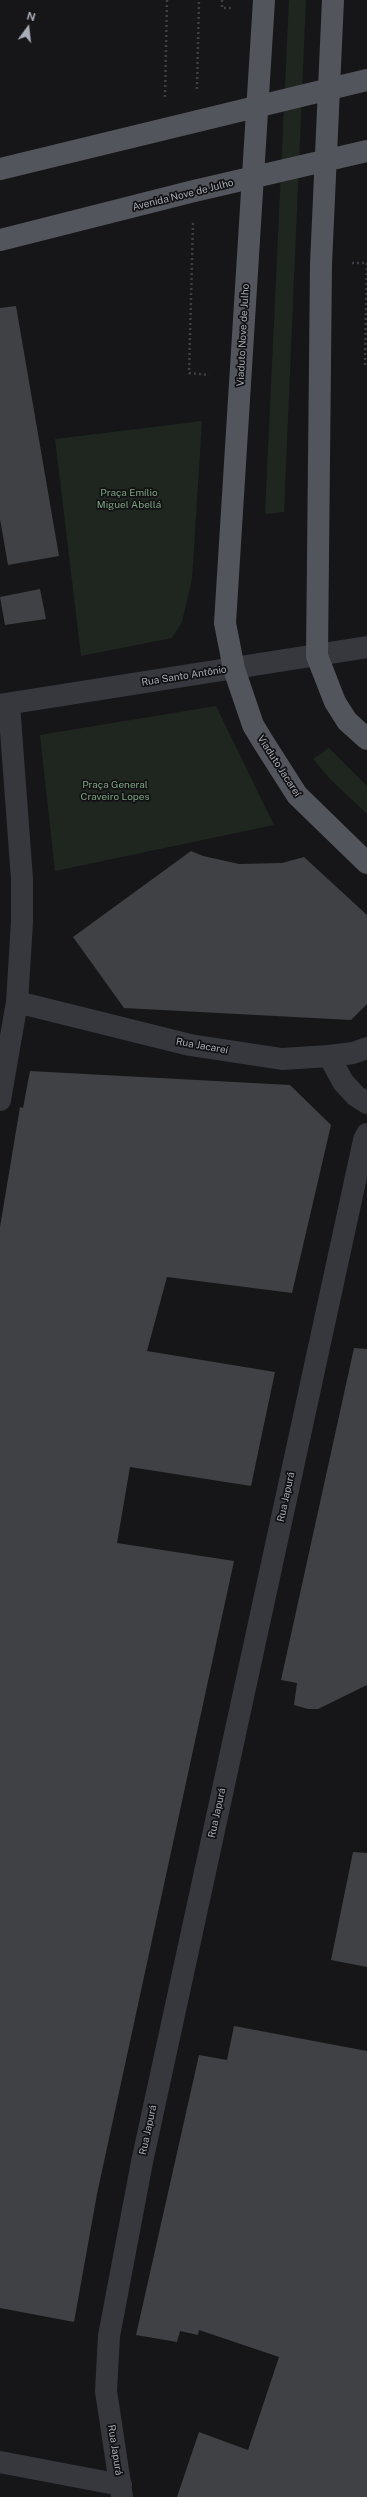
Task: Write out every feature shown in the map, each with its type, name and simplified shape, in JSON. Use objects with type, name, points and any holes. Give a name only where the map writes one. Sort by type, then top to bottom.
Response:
[{"type":"main road","name":"Viaduto Nove de Julho","points":[[234,669],[225,623],[264,0]]},
{"type":"main road","points":[[333,0],[321,260],[317,656],[335,702],[347,721],[367,739]]},
{"type":"main road","points":[[0,168],[367,80]]},
{"type":"main road","name":"Avenida Nove de Julho","points":[[0,240],[194,191],[367,151]]},
{"type":"main road","name":"Viaduto Jacareí","points":[[234,669],[253,725],[296,795],[367,863]]},
{"type":"street","name":"Rua Santo Antônio","points":[[5,705],[367,647]]},
{"type":"street","points":[[0,1100],[17,1002],[22,922],[22,879],[5,705]]},
{"type":"street","name":"Rua Jacareí","points":[[17,1002],[190,1045],[282,1059],[329,1056]]},
{"type":"street","points":[[367,1048],[353,1053],[329,1056],[343,1082],[356,1096],[367,1103]]},
{"type":"street","name":"Rua Japurá","points":[[122,2491],[106,2391],[109,2336],[147,2139],[364,1140],[367,1134]]},
{"type":"street","points":[[0,2462],[122,2491]]},
{"type":"path","points":[[164,129],[167,0]]},
{"type":"path","points":[[197,121],[199,0]]},
{"type":"path","points":[[222,0],[222,8]]},
{"type":"path","points":[[194,191],[189,373],[216,376]]},
{"type":"path","points":[[367,264],[365,366],[367,366]]},
{"type":"green space","points":[[289,0],[306,0],[284,512],[265,514]]},
{"type":"green space","name":"Praça Emílio Miguel Abellá","points":[[202,421],[192,579],[182,622],[172,638],[81,656],[55,439]]},
{"type":"green space","name":"Praça General Craveiro Lopes","points":[[216,706],[274,825],[55,871],[40,735]]},
{"type":"green space","points":[[329,748],[367,786],[367,814],[330,779],[313,759]]},
{"type":"building","points":[[16,306],[59,556],[8,565],[0,519],[0,308]]},
{"type":"building","points":[[40,589],[46,619],[5,625],[0,597]]},
{"type":"building","points":[[191,851],[203,856],[239,864],[282,863],[304,857],[367,915],[367,1004],[351,1020],[124,1008],[73,937]]},
{"type":"building","points":[[30,1071],[290,1085],[331,1125],[292,1293],[167,1277],[147,1351],[275,1372],[251,1486],[130,1467],[117,1543],[234,1561],[97,2194],[74,2322],[0,2308],[0,1227],[20,1107],[23,1108]]},
{"type":"building","points":[[354,1348],[367,1349],[367,1685],[318,1709],[308,1709],[294,1705],[297,1683],[281,1680]]},
{"type":"building","points":[[353,1852],[367,1853],[367,1967],[331,1960]]},
{"type":"building","points":[[234,2026],[367,2051],[367,2497],[177,2497],[199,2432],[248,2450],[279,2357],[199,2330],[198,2335],[180,2331],[177,2342],[136,2335],[199,2055],[227,2060]]}]
